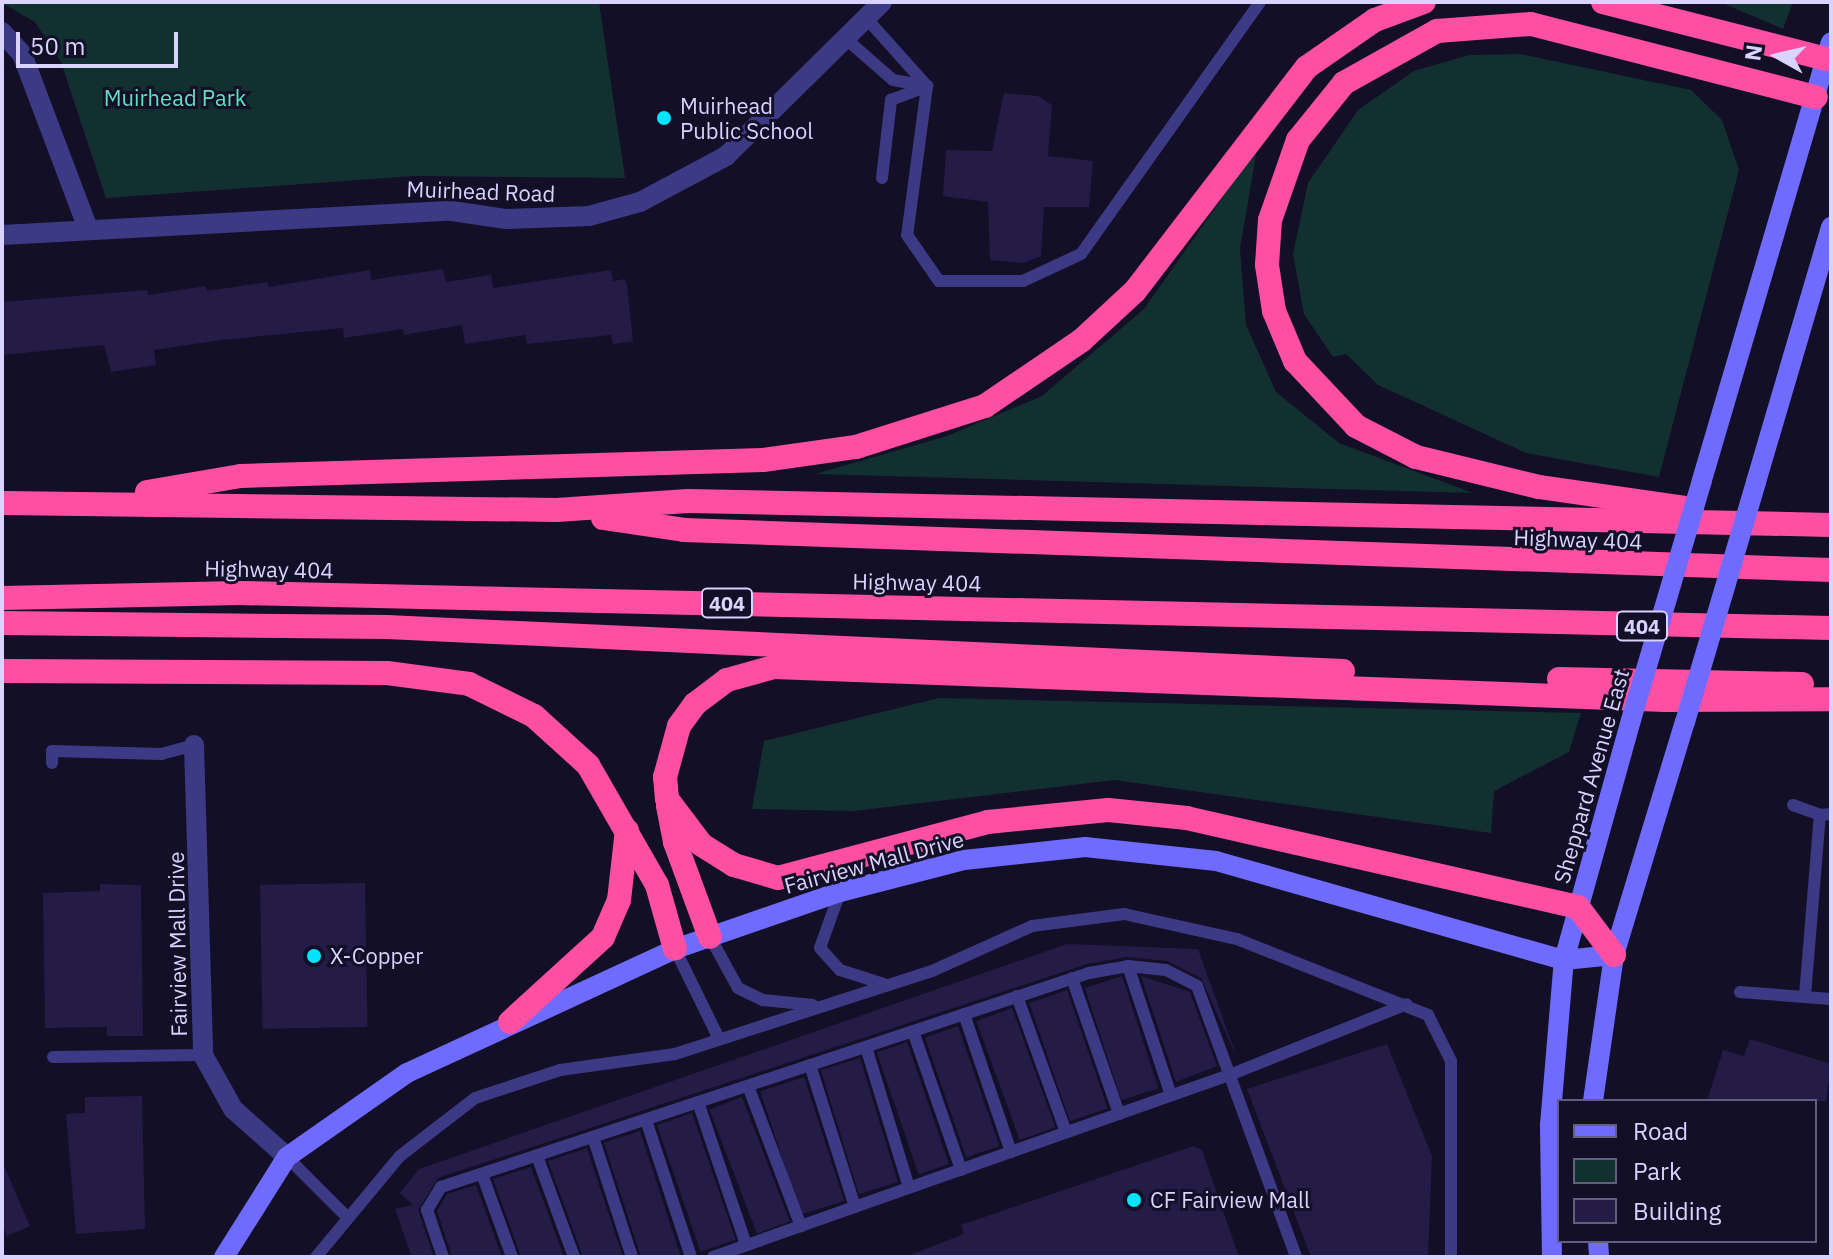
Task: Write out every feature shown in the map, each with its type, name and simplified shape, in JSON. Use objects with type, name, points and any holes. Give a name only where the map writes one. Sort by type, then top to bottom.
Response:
[{"type":"highway","points":[[92,502],[241,476],[763,460],[856,447],[971,411],[1048,365],[1135,291],[1307,67],[1375,20],[1424,2]]},
{"type":"highway","points":[[1603,2],[1829,55]]},
{"type":"highway","points":[[1822,525],[1539,487],[1416,457],[1356,426],[1295,361],[1274,311],[1267,265],[1270,220],[1298,140],[1344,83],[1437,31],[1555,28],[1823,99]]},
{"type":"highway","name":"Highway 404","points":[[2,503],[557,510],[688,501],[1822,525]]},
{"type":"highway","name":"Highway 404","points":[[557,510],[684,530],[1831,570]]},
{"type":"highway","name":"Highway 404","points":[[2,598],[255,593],[1831,628]]},
{"type":"highway","points":[[2,623],[387,627],[1492,678],[1831,684]]},
{"type":"highway","points":[[710,937],[675,842],[665,777],[679,726],[695,704],[727,680],[774,667],[1665,700],[1831,699]]},
{"type":"highway","points":[[2,671],[387,673],[469,684],[534,716],[588,765],[627,827],[657,885],[675,949]]},
{"type":"highway","points":[[667,799],[701,844],[734,865],[778,878],[988,822],[1108,810],[1203,821],[1578,907],[1614,955]]},
{"type":"highway","points":[[510,1022],[603,937],[619,900],[627,827]]},
{"type":"main road","name":"Sheppard Avenue East","points":[[1552,1257],[1550,1125],[1564,960],[1702,480],[1823,99],[1829,55]]},
{"type":"main road","points":[[1593,1099],[1614,955],[1831,227]]},
{"type":"main road","name":"Fairview Mall Drive","points":[[224,1257],[287,1157],[407,1073],[510,1022],[675,949],[840,892],[964,860],[1085,847],[1216,861],[1564,960],[1614,955]]},
{"type":"street","name":"Muirhead Road","points":[[2,235],[452,211],[506,219],[589,216],[640,202],[726,156],[882,2]]},
{"type":"street","points":[[2,32],[22,54],[88,229]]},
{"type":"street","name":"Fairview Mall Drive","points":[[194,745],[203,1055],[233,1109],[287,1157]]},
{"type":"lane","points":[[867,19],[927,86],[907,235],[939,281],[1023,281],[1081,254],[1260,2]]},
{"type":"lane","points":[[846,39],[893,80],[927,86]]},
{"type":"lane","points":[[882,178],[891,100],[927,86]]},
{"type":"lane","points":[[52,763],[52,751],[161,754],[194,745]]},
{"type":"lane","points":[[1793,805],[1826,814],[1805,996]]},
{"type":"lane","points":[[840,892],[820,948],[840,970],[887,985]]},
{"type":"lane","points":[[316,1257],[346,1216],[400,1156],[475,1098],[560,1070],[675,1054],[817,1005],[887,985],[1032,926],[1124,914],[1237,939],[1407,1004],[1428,1015],[1451,1061],[1451,1257]]},
{"type":"lane","points":[[710,937],[738,988],[763,1000],[817,1005]]},
{"type":"lane","points":[[675,949],[719,1039]]},
{"type":"lane","points":[[1128,966],[1171,1095]]},
{"type":"lane","points":[[443,1257],[427,1210],[441,1187],[1072,978],[1128,966],[1166,970],[1197,986],[1232,1074],[1296,1257]]},
{"type":"lane","points":[[1072,978],[1119,1114]]},
{"type":"lane","points":[[1740,992],[1831,999]]},
{"type":"lane","points":[[1017,996],[1066,1132]]},
{"type":"lane","points":[[713,1257],[1232,1074],[1407,1004]]},
{"type":"lane","points":[[964,1014],[1011,1152]]},
{"type":"lane","points":[[913,1031],[961,1170]]},
{"type":"lane","points":[[866,1047],[909,1188]]},
{"type":"lane","points":[[53,1057],[203,1055]]},
{"type":"lane","points":[[810,1065],[855,1207]]},
{"type":"lane","points":[[748,1086],[801,1226]]},
{"type":"lane","points":[[698,1102],[746,1245]]},
{"type":"lane","points":[[646,1120],[691,1257]]},
{"type":"lane","points":[[593,1137],[632,1257]]},
{"type":"lane","points":[[537,1156],[574,1257]]},
{"type":"lane","points":[[287,1157],[346,1216]]},
{"type":"lane","points":[[482,1174],[512,1257]]},
{"type":"green space","name":"Muirhead Park","points":[[599,2],[625,178],[413,176],[106,198],[61,62],[35,22],[2,3]]},
{"type":"green space","points":[[1720,2],[1793,2],[1783,29]]},
{"type":"green space","points":[[1521,54],[1691,90],[1722,120],[1739,170],[1659,477],[1526,453],[1378,385],[1346,354],[1333,357],[1304,314],[1293,254],[1308,183],[1358,110],[1414,71],[1469,55]]},
{"type":"green space","points":[[1257,149],[1240,249],[1246,325],[1276,392],[1339,443],[1473,493],[815,474],[947,436],[1042,396],[1144,309]]},
{"type":"green space","points":[[939,698],[1581,713],[1569,752],[1494,791],[1491,833],[1115,780],[854,811],[752,809],[764,741]]},
{"type":"building","points":[[1004,93],[1038,96],[1052,105],[1048,156],[1093,161],[1089,207],[1044,207],[1041,256],[1024,263],[990,260],[988,202],[943,196],[946,150],[992,151]]},
{"type":"building","points":[[443,269],[446,282],[491,275],[493,288],[611,270],[613,281],[625,279],[627,285],[633,341],[613,344],[611,335],[527,344],[525,335],[465,344],[462,325],[404,335],[403,329],[344,338],[343,328],[222,340],[154,350],[156,365],[111,372],[104,345],[2,355],[2,302],[147,290],[148,295],[206,286],[207,291],[268,282],[268,287],[370,270],[371,280]]},
{"type":"building","name":"X-Copper","points":[[365,883],[368,1027],[263,1029],[260,885]]},
{"type":"building","points":[[100,884],[141,885],[143,1036],[107,1036],[107,1027],[45,1028],[43,893],[100,891]]},
{"type":"building","points":[[1067,944],[1198,949],[1237,1058],[1201,978],[1167,961],[1127,957],[1087,964],[438,1178],[418,1210],[434,1257],[412,1257],[395,1209],[413,1205],[400,1193],[419,1169]]},
{"type":"building","points":[[1122,976],[1158,1088],[1121,1100],[1085,988]]},
{"type":"building","points":[[1141,976],[1190,992],[1217,1066],[1176,1082]]},
{"type":"building","points":[[1067,990],[1108,1108],[1070,1121],[1029,1003]]},
{"type":"building","points":[[1012,1008],[1055,1127],[1020,1140],[976,1021]]},
{"type":"building","points":[[958,1026],[999,1146],[966,1157],[925,1037]]},
{"type":"building","points":[[1750,1039],[1831,1064],[1826,1101],[1708,1099],[1723,1050],[1744,1056]]},
{"type":"building","points":[[907,1042],[949,1164],[919,1174],[877,1052]]},
{"type":"building","points":[[1387,1044],[1432,1156],[1428,1257],[1311,1257],[1247,1089]]},
{"type":"building","points":[[860,1058],[898,1182],[859,1194],[821,1070]]},
{"type":"building","points":[[804,1077],[844,1201],[800,1215],[760,1091]]},
{"type":"building","points":[[142,1096],[145,1229],[76,1234],[66,1114],[85,1113],[85,1097]]},
{"type":"building","points":[[742,1097],[790,1221],[757,1234],[709,1110]]},
{"type":"building","points":[[692,1113],[736,1240],[701,1252],[657,1125]]},
{"type":"building","points":[[640,1131],[681,1257],[641,1257],[604,1143]]},
{"type":"building","name":"CF Fairview Mall","points":[[1193,1146],[1202,1150],[1239,1257],[905,1257],[964,1234],[961,1225]]},
{"type":"building","points":[[587,1148],[623,1257],[583,1257],[548,1161]]},
{"type":"building","points":[[2,1161],[30,1226],[7,1236],[2,1224]]},
{"type":"building","points":[[531,1167],[564,1257],[521,1257],[493,1179]]},
{"type":"building","points":[[476,1185],[502,1257],[452,1257],[437,1211],[447,1194]]},
{"type":"place","name":"Muirhead Public School","points":[[664,118]]},
{"type":"place","name":"X-Copper","points":[[314,956]]},
{"type":"place","name":"CF Fairview Mall","points":[[1134,1200]]}]
